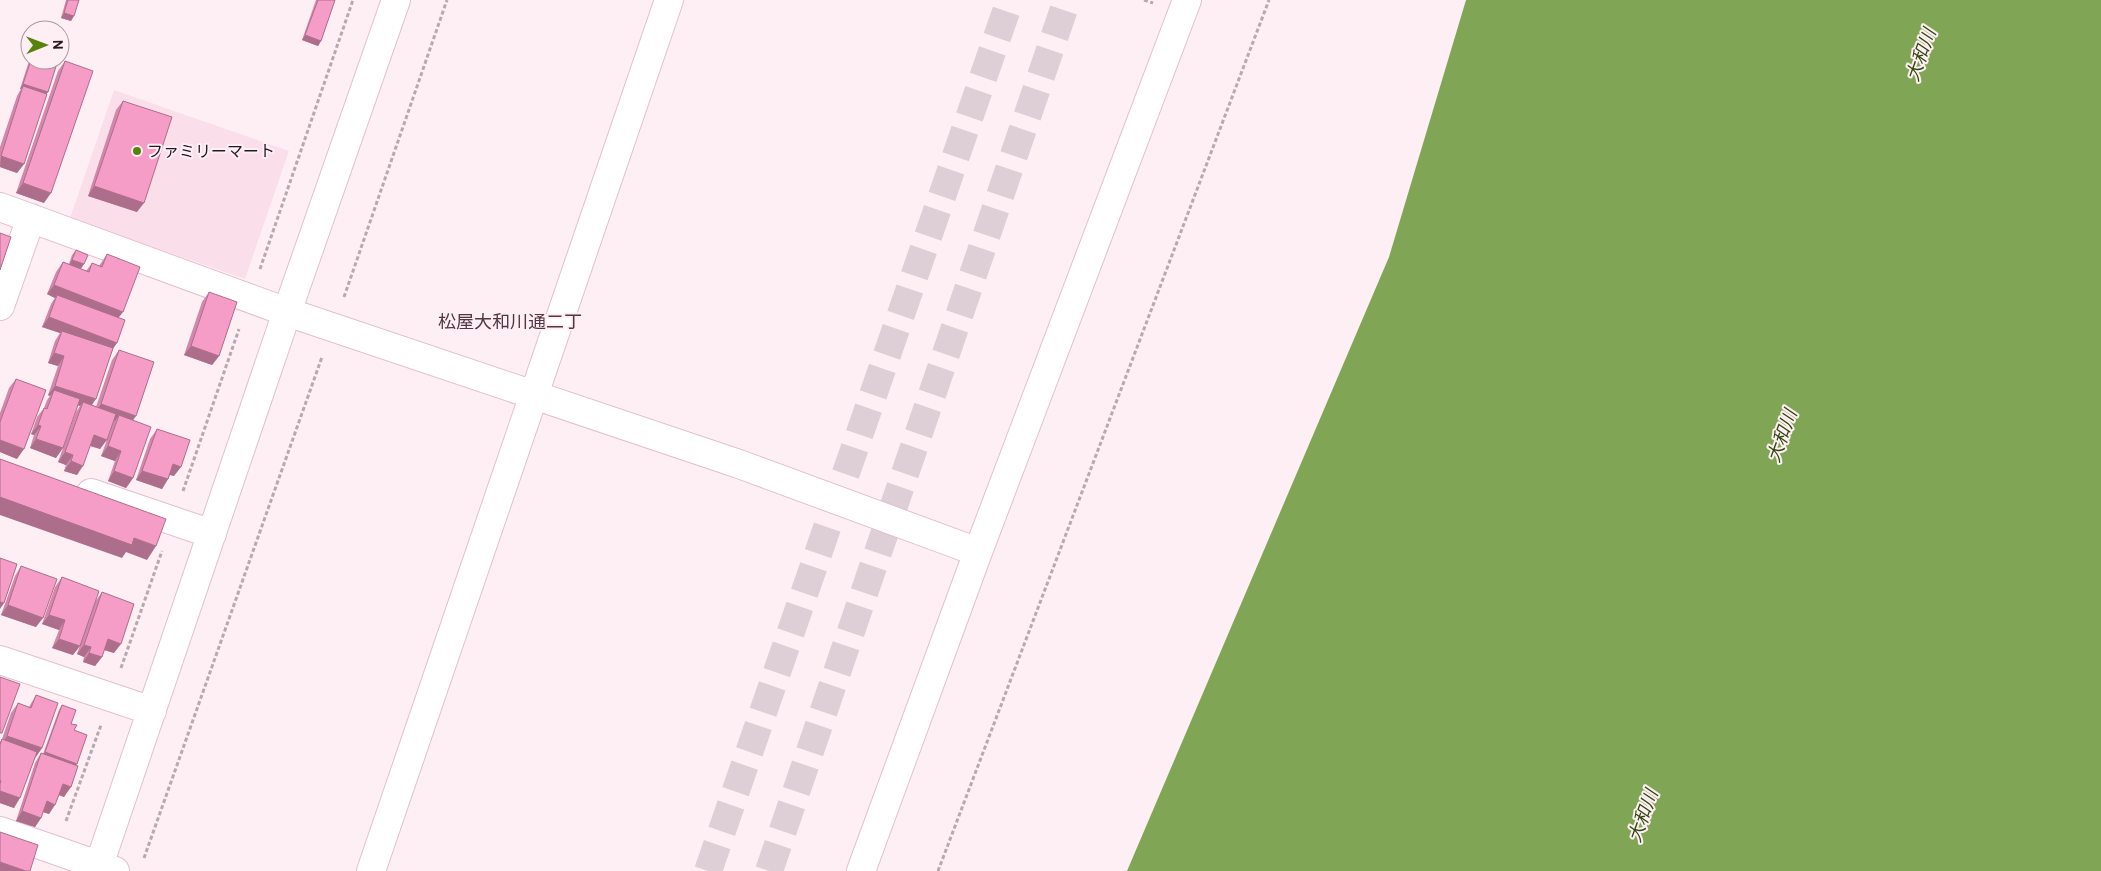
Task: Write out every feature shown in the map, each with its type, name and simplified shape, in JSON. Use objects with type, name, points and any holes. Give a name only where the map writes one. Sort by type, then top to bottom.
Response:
[{"type":"street","points":[[0,831],[104,869],[152,711],[287,312],[396,0]]},
{"type":"street","points":[[371,871],[669,0]]},
{"type":"street","points":[[861,871],[978,552],[1187,0]]},
{"type":"street","points":[[0,207],[287,312],[739,464],[978,552]]},
{"type":"street","points":[[0,306],[31,218]]},
{"type":"street","points":[[78,489],[212,534]]},
{"type":"street","points":[[0,660],[152,711]]},
{"type":"path","points":[[56,850],[353,0]]},
{"type":"path","points":[[143,862],[447,0]]},
{"type":"path","points":[[938,871],[1269,0]]},
{"type":"shaded area","points":[[114,90],[289,151],[245,279],[70,218]]},
{"type":"water","name":"大和川","points":[[1466,0],[2101,0],[2101,871],[1127,871],[1389,257]]},
{"type":"building","points":[[68,0],[79,0],[74,16],[64,13]]},
{"type":"building","points":[[318,0],[335,0],[321,41],[305,35]]},
{"type":"building","points":[[70,63],[93,71],[51,193],[23,183],[62,70],[70,70]]},
{"type":"building","points":[[28,70],[55,70],[48,92],[23,84]]},
{"type":"building","points":[[23,86],[47,94],[24,164],[1,156]]},
{"type":"building","points":[[123,101],[172,117],[144,203],[94,186]]},
{"type":"building","points":[[0,233],[11,237],[0,270]]},
{"type":"building","points":[[76,250],[88,255],[84,264],[72,260]]},
{"type":"building","points":[[107,254],[140,267],[123,312],[54,285],[63,262],[89,272],[92,263],[102,267]]},
{"type":"building","points":[[209,292],[237,302],[219,356],[191,346]]},
{"type":"building","points":[[57,295],[125,320],[117,343],[49,317]]},
{"type":"building","points":[[62,331],[113,348],[96,399],[55,386],[64,356],[54,353]]},
{"type":"building","points":[[119,350],[154,362],[136,416],[101,404]]},
{"type":"building","points":[[16,379],[46,390],[24,449],[0,440],[0,422]]},
{"type":"building","points":[[54,390],[80,399],[63,448],[36,439],[41,426],[38,425],[44,408],[47,409]]},
{"type":"building","points":[[83,402],[116,414],[107,440],[94,435],[83,466],[71,461],[73,455],[65,452]]},
{"type":"building","points":[[119,415],[151,427],[133,478],[114,471],[121,451],[108,446]]},
{"type":"building","points":[[157,429],[190,440],[181,467],[173,464],[168,479],[142,471]]},
{"type":"building","points":[[0,459],[166,519],[156,546],[134,538],[132,545],[0,497]]},
{"type":"building","points":[[0,558],[17,564],[4,603],[0,602]]},
{"type":"building","points":[[21,566],[57,579],[43,618],[8,605]]},
{"type":"building","points":[[62,577],[99,591],[80,646],[59,639],[65,620],[49,615]]},
{"type":"building","points":[[102,592],[134,604],[121,644],[108,639],[102,657],[89,653],[91,647],[84,645]]},
{"type":"building","points":[[0,677],[20,684],[2,733],[0,733]]},
{"type":"building","points":[[36,695],[58,703],[42,748],[7,736],[18,703],[31,708]]},
{"type":"building","points":[[62,705],[76,710],[71,724],[77,725],[74,730],[87,735],[77,764],[45,752]]},
{"type":"building","points":[[2,739],[37,752],[20,798],[0,791],[0,745]]},
{"type":"building","points":[[41,753],[78,766],[71,787],[63,784],[55,805],[47,801],[41,818],[22,811]]},
{"type":"building","points":[[0,832],[38,845],[30,871],[0,862]]},
{"type":"tunnel","points":[[708,871],[1010,0]]},
{"type":"tunnel","points":[[769,871],[1067,0]]},
{"type":"place","name":"ファミリーマート","points":[[137,151]]},
{"type":"district","name":"松屋大和川通二丁","points":[[510,322]]}]
